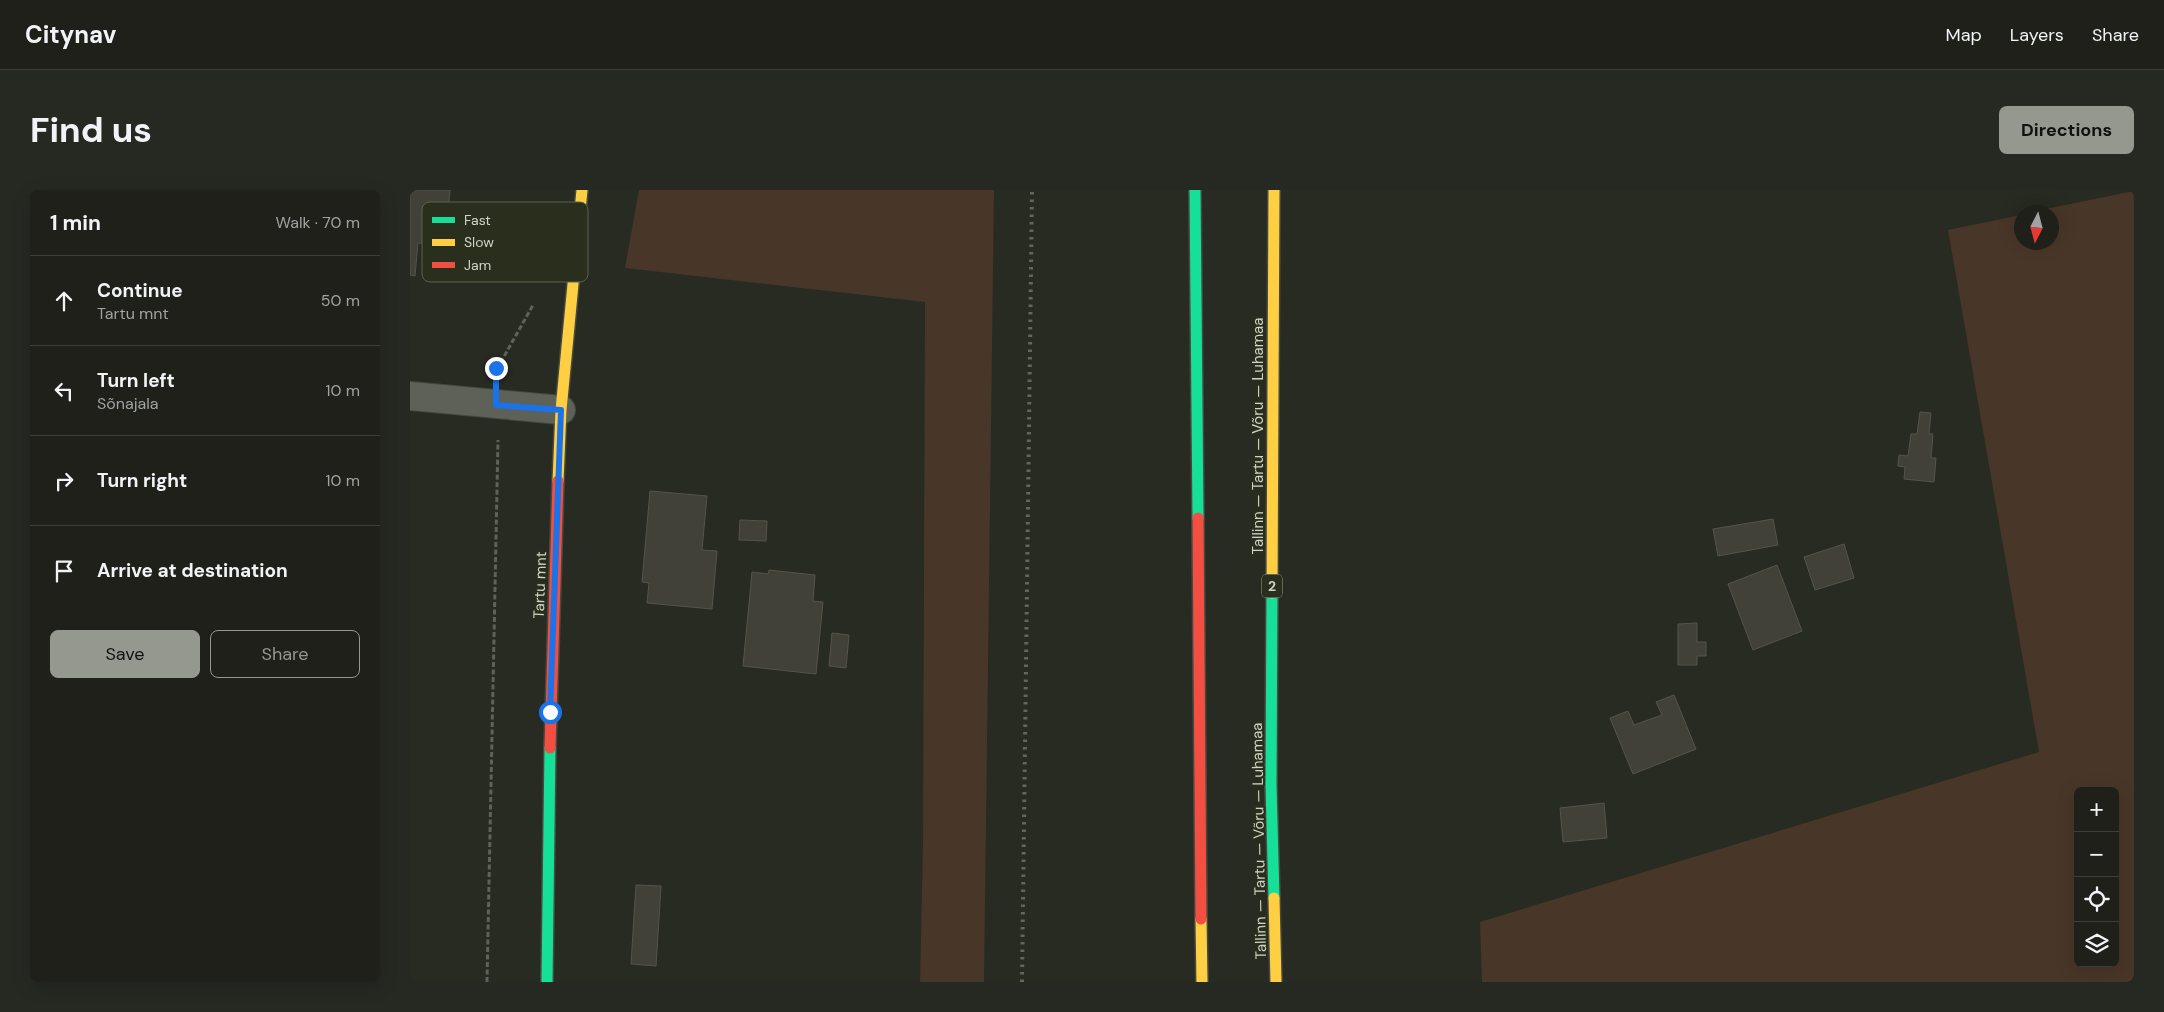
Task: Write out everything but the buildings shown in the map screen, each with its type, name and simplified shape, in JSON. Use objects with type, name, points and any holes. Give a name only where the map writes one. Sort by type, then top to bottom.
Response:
[{"type":"main road","points":[[1196,190],[1202,982]]},
{"type":"main road","name":"Tallinn — Tartu — Võru — Luhamaa","points":[[1274,190],[1271,785],[1276,982]]},
{"type":"main road","name":"Tartu mnt","points":[[547,982],[550,712],[561,410],[573,282]]},
{"type":"street","points":[[410,396],[561,410]]},
{"type":"path","points":[[487,982],[499,446],[496,368],[532,306],[534,297]]},
{"type":"shaded area","points":[[639,190],[994,190],[984,982],[920,982],[923,843],[925,302],[625,268]]},
{"type":"shaded area","points":[[2134,191],[2134,982],[1482,982],[1480,922],[2039,752],[1948,230],[2014,216],[2014,250],[2059,250],[2059,206]]},
{"type":"railway","points":[[1022,982],[1032,190]]},
{"type":"traffic: fast","points":[[1195,190],[1198,518]]},
{"type":"traffic: fast","points":[[1272,593],[1271,785],[1274,898]]},
{"type":"traffic: fast","points":[[547,982],[550,748]]},
{"type":"traffic: slow","points":[[581,202],[582,190]]},
{"type":"traffic: slow","points":[[1272,593],[1274,190]]},
{"type":"traffic: slow","points":[[558,481],[561,410],[573,282]]},
{"type":"traffic: slow","points":[[1274,898],[1276,982]]},
{"type":"traffic: slow","points":[[1201,919],[1202,982]]},
{"type":"traffic: jam","points":[[550,748],[558,481]]},
{"type":"traffic: jam","points":[[1198,518],[1201,919]]},
{"type":"route","points":[[496,368],[496,405],[561,410],[550,712]]}]
